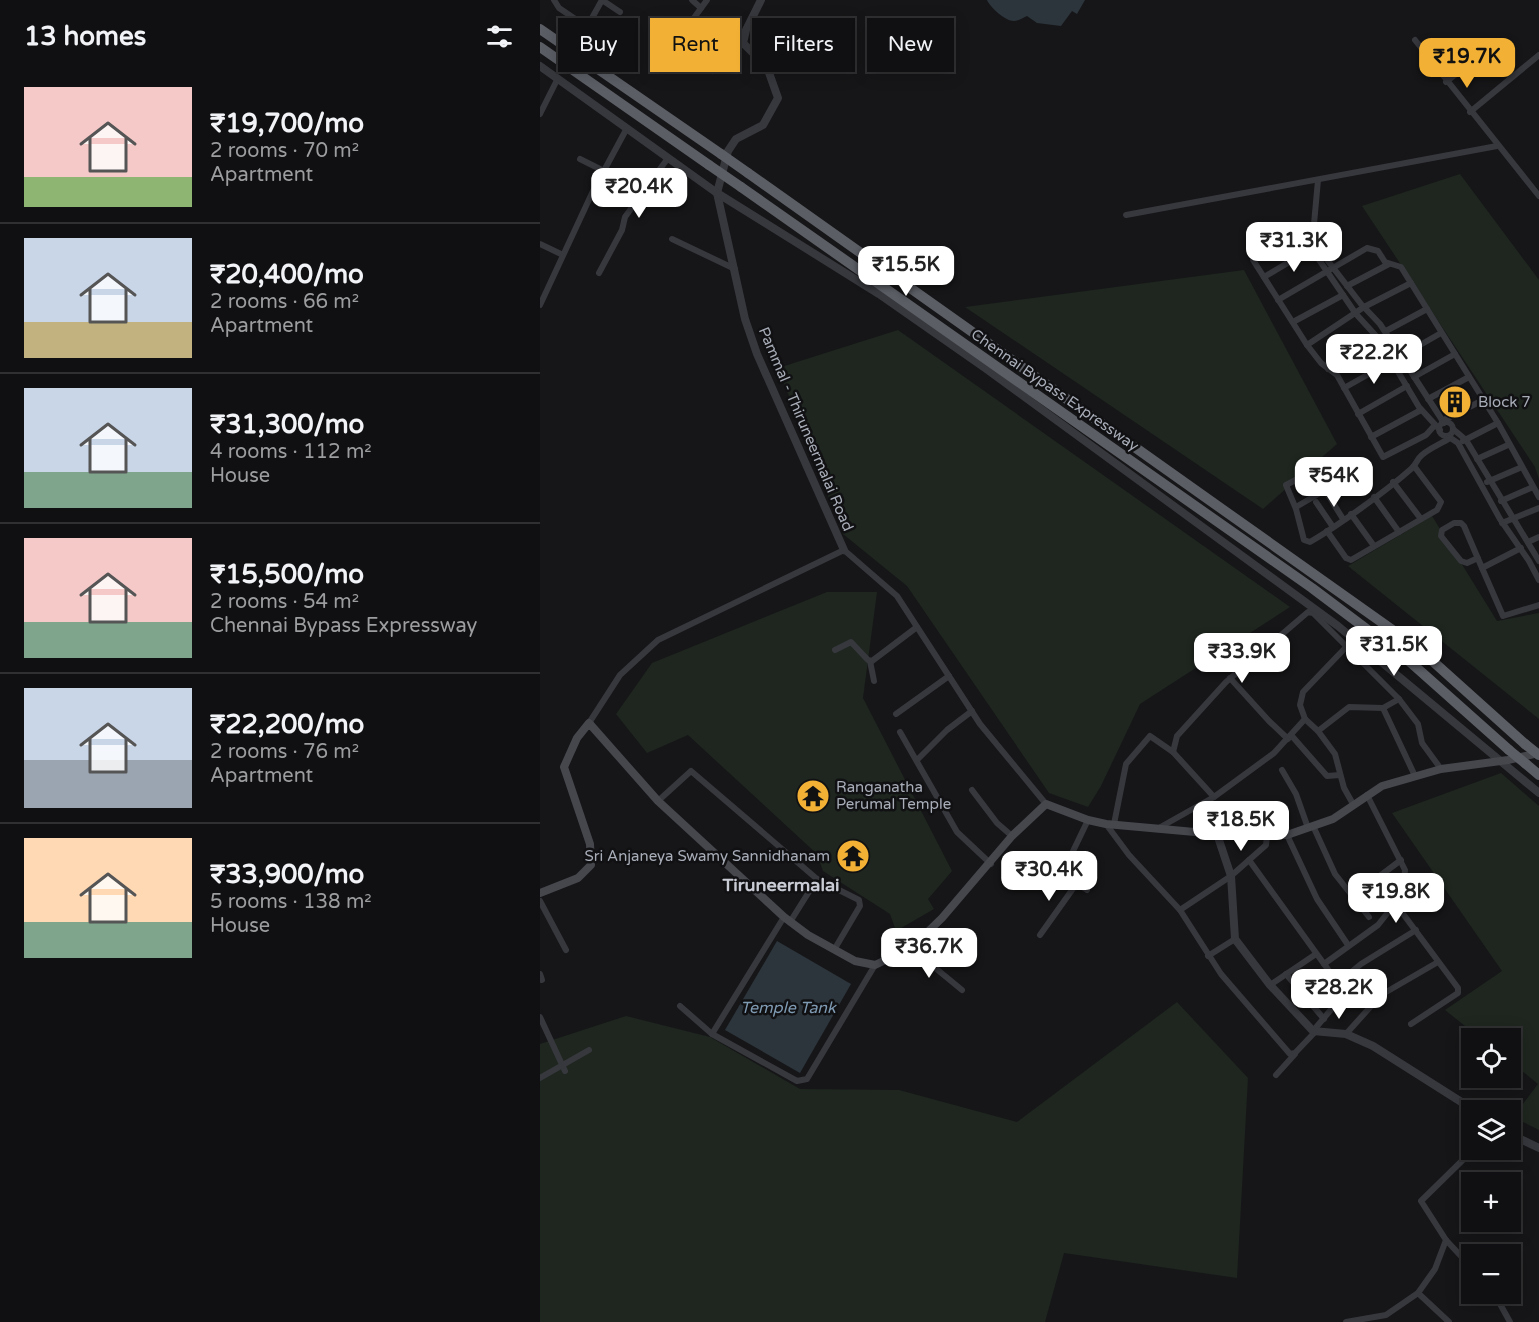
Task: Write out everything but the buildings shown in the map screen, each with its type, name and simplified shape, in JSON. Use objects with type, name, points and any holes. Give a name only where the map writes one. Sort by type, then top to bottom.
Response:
[{"type":"highway","name":"Chennai Bypass Expressway","points":[[540,29],[748,173],[1418,648],[1539,754]]},
{"type":"highway","name":"Chennai Bypass Expressway","points":[[540,47],[741,187],[882,292],[1312,588],[1409,661],[1539,775]]},
{"type":"main road","points":[[540,894],[578,878],[591,865],[590,844],[564,767],[577,738],[589,723],[658,801],[787,919],[855,961],[875,965],[911,948],[991,864],[1012,837],[1046,804],[1088,820],[1110,824],[1217,834],[1287,835],[1333,819],[1382,786],[1441,769],[1539,754]]},
{"type":"main road","points":[[1501,761],[1539,748]]},
{"type":"street","points":[[554,0],[557,6],[574,18]]},
{"type":"street","points":[[592,18],[602,0],[620,12]]},
{"type":"street","points":[[692,0],[701,8]]},
{"type":"street","points":[[694,18],[707,0]]},
{"type":"street","points":[[740,43],[743,43],[746,30],[760,0]]},
{"type":"street","points":[[1415,40],[1446,82],[1539,196]]},
{"type":"street","name":"Pammal - Thiruneermalai Road","points":[[743,43],[767,67],[778,98],[763,125],[736,139],[728,151],[717,193],[746,319],[757,354],[844,550]]},
{"type":"street","points":[[1446,82],[1485,51]]},
{"type":"street","points":[[1470,112],[1539,55]]},
{"type":"street","points":[[540,66],[717,193],[882,292]]},
{"type":"street","points":[[540,114],[558,78]]},
{"type":"street","points":[[540,305],[627,128]]},
{"type":"street","points":[[1125,215],[1500,149]]},
{"type":"street","points":[[599,273],[622,230],[625,217],[668,158]]},
{"type":"street","points":[[580,159],[604,171]]},
{"type":"street","points":[[1318,180],[1311,249],[1356,314],[1378,338],[1421,410],[1443,435],[1458,443],[1502,523],[1521,548],[1539,580]]},
{"type":"street","points":[[1483,400],[1443,422],[1437,428],[1386,457],[1381,455],[1335,372],[1328,369],[1307,345],[1264,278],[1253,260],[1255,252],[1291,231],[1300,230],[1313,235],[1317,246],[1347,286],[1386,331],[1443,422],[1450,424],[1466,440],[1539,561]]},
{"type":"street","points":[[672,239],[735,269]]},
{"type":"street","points":[[540,244],[563,255]]},
{"type":"street","points":[[1278,300],[1369,247],[1378,251],[1389,264],[1401,267],[1497,423],[1539,497]]},
{"type":"street","points":[[1264,278],[1311,249]]},
{"type":"street","points":[[1347,286],[1389,264]]},
{"type":"street","points":[[1307,345],[1364,307],[1411,283]]},
{"type":"street","points":[[1293,322],[1343,295]]},
{"type":"street","points":[[1386,331],[1427,309]]},
{"type":"street","points":[[922,319],[1354,639],[1539,793]]},
{"type":"street","points":[[1401,356],[1441,333]]},
{"type":"street","points":[[1328,369],[1378,338]]},
{"type":"street","points":[[1388,354],[1397,348]]},
{"type":"street","points":[[1414,377],[1455,354]]},
{"type":"street","points":[[1344,388],[1392,361]]},
{"type":"street","points":[[1428,399],[1469,377]]},
{"type":"street","points":[[1358,414],[1407,386]]},
{"type":"street","points":[[1371,437],[1421,410]]},
{"type":"street","points":[[1458,443],[1497,423]]},
{"type":"street","points":[[1343,519],[1313,472],[1289,483],[1285,488],[1296,507],[1306,542],[1330,529],[1374,497],[1414,466],[1422,455],[1449,437],[1453,429]]},
{"type":"street","points":[[1477,459],[1508,445]]},
{"type":"street","points":[[1316,502],[1349,560],[1437,510],[1441,502],[1414,466]]},
{"type":"street","points":[[1482,483],[1522,466]]},
{"type":"street","points":[[1393,482],[1421,519]]},
{"type":"street","points":[[1501,501],[1533,487]]},
{"type":"street","points":[[1296,507],[1325,490]]},
{"type":"street","points":[[1374,497],[1399,532]]},
{"type":"street","points":[[1502,523],[1539,508]]},
{"type":"street","points":[[1351,514],[1374,546]]},
{"type":"street","points":[[1478,558],[1467,563],[1461,561],[1441,536],[1442,530],[1454,523],[1461,523],[1478,558],[1503,615],[1539,605]]},
{"type":"street","points":[[1528,542],[1539,537]]},
{"type":"street","points":[[1482,568],[1521,548]]},
{"type":"street","points":[[589,723],[620,675],[658,640],[844,550],[897,596],[972,711],[1046,804]]},
{"type":"street","points":[[1173,753],[1177,736],[1230,678],[1302,614],[1308,612],[1313,613],[1348,646],[1399,699],[1418,724],[1422,743],[1441,769]]},
{"type":"street","points":[[870,662],[917,627]]},
{"type":"street","points":[[1353,804],[1340,775],[1335,754],[1318,731],[1305,719],[1300,705],[1303,692],[1354,639]]},
{"type":"street","points":[[835,650],[851,642],[870,662],[874,681]]},
{"type":"street","points":[[896,714],[949,676]]},
{"type":"street","points":[[1230,678],[1269,721],[1290,737],[1327,776],[1340,775]]},
{"type":"street","points":[[1318,731],[1349,707],[1383,708],[1399,699]]},
{"type":"street","points":[[1383,708],[1415,776]]},
{"type":"street","points":[[917,760],[947,730],[972,711]]},
{"type":"street","points":[[1157,829],[1214,797],[1274,753],[1305,719]]},
{"type":"street","points":[[900,732],[957,832],[991,864]]},
{"type":"street","points":[[1214,797],[1173,753],[1153,736],[1148,737],[1126,764],[1110,824],[1129,855],[1180,910],[1208,956],[1290,1054],[1295,1053]]},
{"type":"street","points":[[1282,770],[1335,874],[1369,917]]},
{"type":"street","points":[[658,801],[691,771],[818,879],[860,903],[834,950]]},
{"type":"street","points":[[972,790],[997,823],[1012,837]]},
{"type":"street","points":[[1324,964],[1378,925],[1394,904],[1404,884],[1405,870],[1401,860],[1366,795]]},
{"type":"street","points":[[1088,820],[1062,874],[1088,890]]},
{"type":"street","points":[[1217,834],[1231,876],[1235,939],[1270,985],[1314,1031],[1346,1034],[1373,1046],[1461,1102]]},
{"type":"street","points":[[1287,835],[1317,899],[1348,945]]},
{"type":"street","points":[[1180,910],[1231,876],[1266,845],[1267,836]]},
{"type":"street","points":[[1249,860],[1345,993],[1276,1075]]},
{"type":"street","points":[[1352,897],[1401,860]]},
{"type":"street","points":[[712,1034],[787,919],[818,879]]},
{"type":"street","points":[[1372,881],[1416,930],[1456,985],[1458,993],[1411,1024]]},
{"type":"street","points":[[1040,935],[1077,883]]},
{"type":"street","points":[[540,901],[566,950]]},
{"type":"street","points":[[1338,983],[1361,964],[1416,930]]},
{"type":"street","points":[[1208,956],[1235,939]]},
{"type":"street","points":[[911,948],[962,990]]},
{"type":"street","points":[[1270,985],[1316,954]]},
{"type":"street","points":[[1346,1034],[1381,995],[1438,962]]},
{"type":"street","points":[[680,1006],[712,1034],[802,1082],[807,1079],[875,965]]},
{"type":"street","points":[[1286,974],[1324,1019]]},
{"type":"street","points":[[540,1017],[564,1067]]},
{"type":"street","points":[[540,1078],[564,1067],[589,1050]]},
{"type":"street","points":[[1521,1139],[1539,1148]]},
{"type":"street","points":[[1461,1256],[1446,1240],[1421,1201],[1463,1160]]},
{"type":"street","points":[[1346,1322],[1386,1315],[1418,1293],[1435,1269],[1446,1240]]},
{"type":"street","points":[[1418,1293],[1449,1322]]},
{"type":"street","points":[[1500,1304],[1510,1322]]},
{"type":"shaded area","points":[[1460,174],[1539,280],[1539,479],[1535,467],[1362,206]]},
{"type":"shaded area","points":[[1244,270],[1337,444],[1263,509],[965,307]]},
{"type":"shaded area","points":[[898,330],[1290,607],[1140,704],[1101,786],[1088,807],[1049,793],[907,586],[843,534],[778,368]]},
{"type":"shaded area","points":[[1432,516],[1497,621],[1539,613],[1539,719],[1348,566]]},
{"type":"shaded area","points":[[827,592],[877,592],[863,698],[952,871],[928,899],[934,909],[896,931],[890,914],[823,871],[817,854],[688,735],[647,753],[616,714],[652,663]]},
{"type":"shaded area","points":[[1501,773],[1539,806],[1539,1130],[1521,1121],[1521,1106],[1538,1084],[1521,1070],[1521,1028],[1468,1028],[1445,1010],[1502,971],[1392,813]]},
{"type":"shaded area","points":[[1177,1002],[1248,1078],[1237,1278],[1064,1253],[1045,1322],[540,1322],[540,1044],[626,1016],[710,1037],[800,1089],[899,1090],[1017,1122]]},
{"type":"water","points":[[987,0],[1085,0],[1077,14],[1072,11],[1061,26],[1037,23],[1027,16],[1014,21],[1006,19]]},
{"type":"water","name":"Temple Tank","points":[[777,941],[851,984],[800,1073],[725,1030]]},
{"type":"place","name":"Block 7","points":[[1455,402]]},
{"type":"place","name":"Ranganatha Perumal Temple","points":[[813,796]]},
{"type":"place","name":"Sri Anjaneya Swamy Sannidhanam","points":[[853,856]]},
{"type":"district","name":"Tiruneermalai","points":[[781,885]]}]
